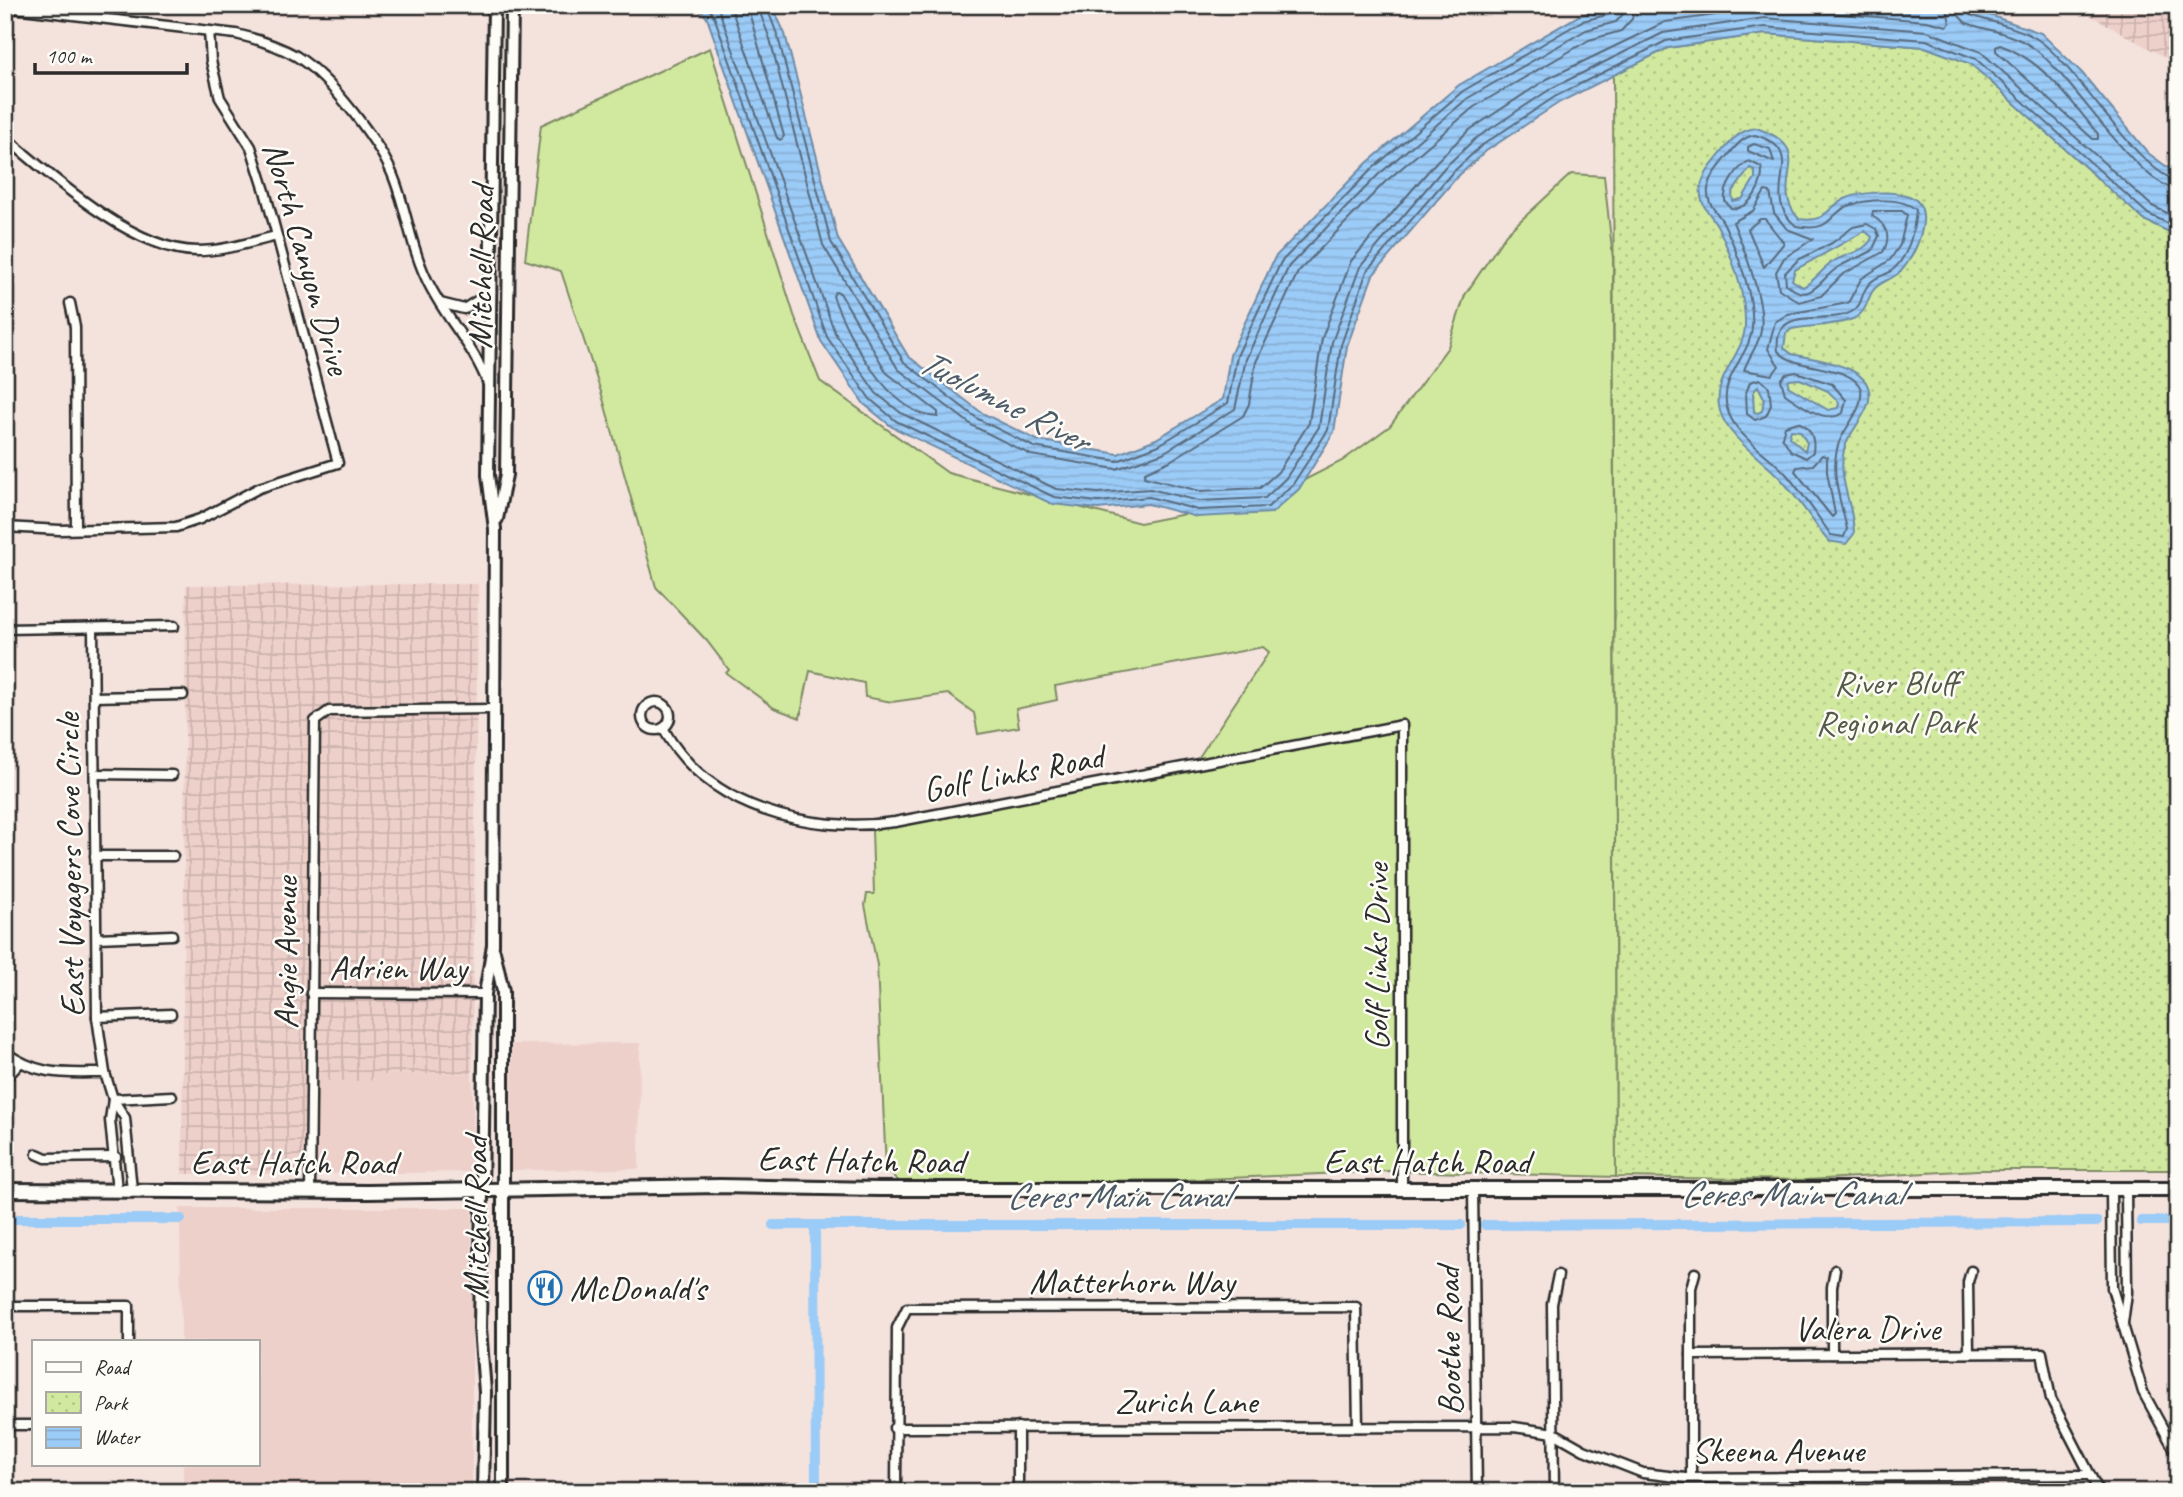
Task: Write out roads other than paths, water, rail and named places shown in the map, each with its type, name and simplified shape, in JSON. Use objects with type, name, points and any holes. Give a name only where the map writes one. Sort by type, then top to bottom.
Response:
[{"type":"main road","name":"Mitchell Road","points":[[483,1492],[485,1392],[480,1328],[485,994],[493,945],[495,529],[488,475],[494,5]]},
{"type":"main road","name":"Mitchell Road","points":[[495,529],[506,475],[512,5]]},
{"type":"main road","name":"Mitchell Road","points":[[493,945],[503,991],[503,1492]]},
{"type":"main road","name":"East Hatch Road","points":[[5,1190],[310,1192],[502,1188],[2178,1188]]},
{"type":"street","points":[[5,7],[209,31],[267,42],[297,57],[326,83],[375,144],[395,179],[418,261],[440,303],[478,359],[489,387]]},
{"type":"street","name":"North Canyon Drive","points":[[76,528],[176,527],[200,519],[272,483],[338,463],[251,147],[220,98],[211,61],[209,31]]},
{"type":"street","points":[[5,137],[46,172],[149,241],[175,249],[196,251],[277,236]]},
{"type":"street","points":[[440,303],[464,309],[491,292]]},
{"type":"street","points":[[5,527],[76,528],[75,327],[70,303]]},
{"type":"street","points":[[5,629],[174,626]]},
{"type":"street","name":"East Voyagers Cove Circle","points":[[93,629],[97,1017],[105,1073],[113,1099],[125,1118],[132,1190]]},
{"type":"street","points":[[94,697],[183,695]]},
{"type":"street","name":"Angie Avenue","points":[[310,1192],[313,727],[319,716],[329,711],[494,709]]},
{"type":"street","name":"Golf Links Road","points":[[663,728],[693,767],[750,804],[797,820],[855,825],[895,822],[1402,725]]},
{"type":"street","name":"Golf Links Drive","points":[[1402,725],[1402,1189]]},
{"type":"street","points":[[94,774],[172,775]]},
{"type":"street","points":[[94,856],[173,856]]},
{"type":"street","points":[[97,938],[172,935]]},
{"type":"street","name":"Adrien Way","points":[[311,993],[485,994]]},
{"type":"street","points":[[97,1017],[171,1014]]},
{"type":"street","points":[[5,1052],[20,1063],[47,1073],[105,1073]]},
{"type":"street","points":[[5,1079],[20,1063]]},
{"type":"street","points":[[113,1099],[172,1096]]},
{"type":"street","name":"East Voyagers Cove Circle","points":[[113,1099],[110,1120],[116,1157],[117,1190]]},
{"type":"street","points":[[37,1154],[46,1158],[116,1157]]},
{"type":"street","name":"Boothe Road","points":[[1473,1189],[1477,1492]]},
{"type":"street","points":[[2111,1189],[2112,1288],[2143,1392],[2178,1456]]},
{"type":"street","points":[[2123,1326],[2127,1293],[2126,1189]]},
{"type":"street","points":[[1832,1354],[1832,1287],[1835,1270]]},
{"type":"street","points":[[1969,1353],[1968,1282],[1971,1271]]},
{"type":"street","points":[[1691,1477],[1691,1288],[1695,1273]]},
{"type":"street","points":[[1554,1492],[1552,1304],[1558,1275]]},
{"type":"street","points":[[5,1306],[129,1306],[129,1340]]},
{"type":"street","name":"Matterhorn Way","points":[[894,1428],[897,1328],[907,1308],[1356,1307],[1357,1427]]},
{"type":"street","name":"Valera Drive","points":[[1691,1355],[2042,1353],[2051,1399],[2088,1475]]},
{"type":"street","points":[[5,1425],[32,1425]]},
{"type":"street","points":[[1018,1427],[1018,1492]]},
{"type":"street","name":"Zurich Lane","points":[[894,1428],[1478,1427]]},
{"type":"street","name":"Skeena Avenue","points":[[1478,1427],[1554,1433],[1584,1450],[1643,1473],[1691,1477],[2088,1475]]},
{"type":"street","points":[[894,1428],[896,1492]]},
{"type":"street","points":[[2088,1475],[2099,1492]]},
{"type":"street","points":[[1849,1476],[1849,1492]]},
{"type":"water","points":[[697,5],[772,5],[785,34],[838,239],[908,356],[982,413],[1037,440],[1118,454],[1156,439],[1223,399],[1230,355],[1275,257],[1367,163],[1459,85],[1580,15],[1623,5],[1967,7],[2041,33],[2082,73],[2148,153],[2178,175],[2178,236],[2144,220],[1971,64],[1925,47],[1765,34],[1668,48],[1560,102],[1486,151],[1456,178],[1373,275],[1347,346],[1334,432],[1299,489],[1272,513],[1197,517],[1148,504],[1098,509],[1052,504],[892,427],[864,404],[821,341],[707,18]]},
{"type":"water","points":[[1756,128],[1776,137],[1786,146],[1790,157],[1787,192],[1790,205],[1799,219],[1821,217],[1845,199],[1868,193],[1903,194],[1917,202],[1922,210],[1922,231],[1908,262],[1899,273],[1875,288],[1859,315],[1841,323],[1792,329],[1786,333],[1784,348],[1792,354],[1845,367],[1866,382],[1869,393],[1867,407],[1848,439],[1842,461],[1854,534],[1846,544],[1828,541],[1780,478],[1730,430],[1720,411],[1720,388],[1743,337],[1745,314],[1733,264],[1719,229],[1704,205],[1701,187],[1707,172],[1737,136]],"holes":[[[1750,168],[1755,170],[1755,178],[1742,199],[1733,201],[1732,193]],[[1865,231],[1872,237],[1866,246],[1834,261],[1803,287],[1792,280],[1795,270]],[[1800,379],[1828,391],[1839,402],[1838,408],[1828,410],[1788,386],[1789,380]],[[1758,386],[1764,398],[1762,411],[1754,412],[1753,393]],[[1791,430],[1800,431],[1807,443],[1805,451],[1789,437]]]},
{"type":"waterway","points":[[5,1219],[181,1219]]},
{"type":"waterway","name":"Ceres Main Canal","points":[[2141,1221],[2178,1221]]},
{"type":"waterway","name":"Ceres Main Canal","points":[[1485,1225],[2097,1222]]},
{"type":"waterway","name":"Ceres Main Canal","points":[[773,1225],[1461,1225]]},
{"type":"waterway","points":[[815,1226],[816,1492]]},
{"type":"place","name":"McDonald's","points":[[545,1288]]},
{"type":"water label","name":"Tuolumne River","points":[[1004,400]]},
{"type":"park label","name":"River Bluff Regional Park","points":[[1896,702]]}]
